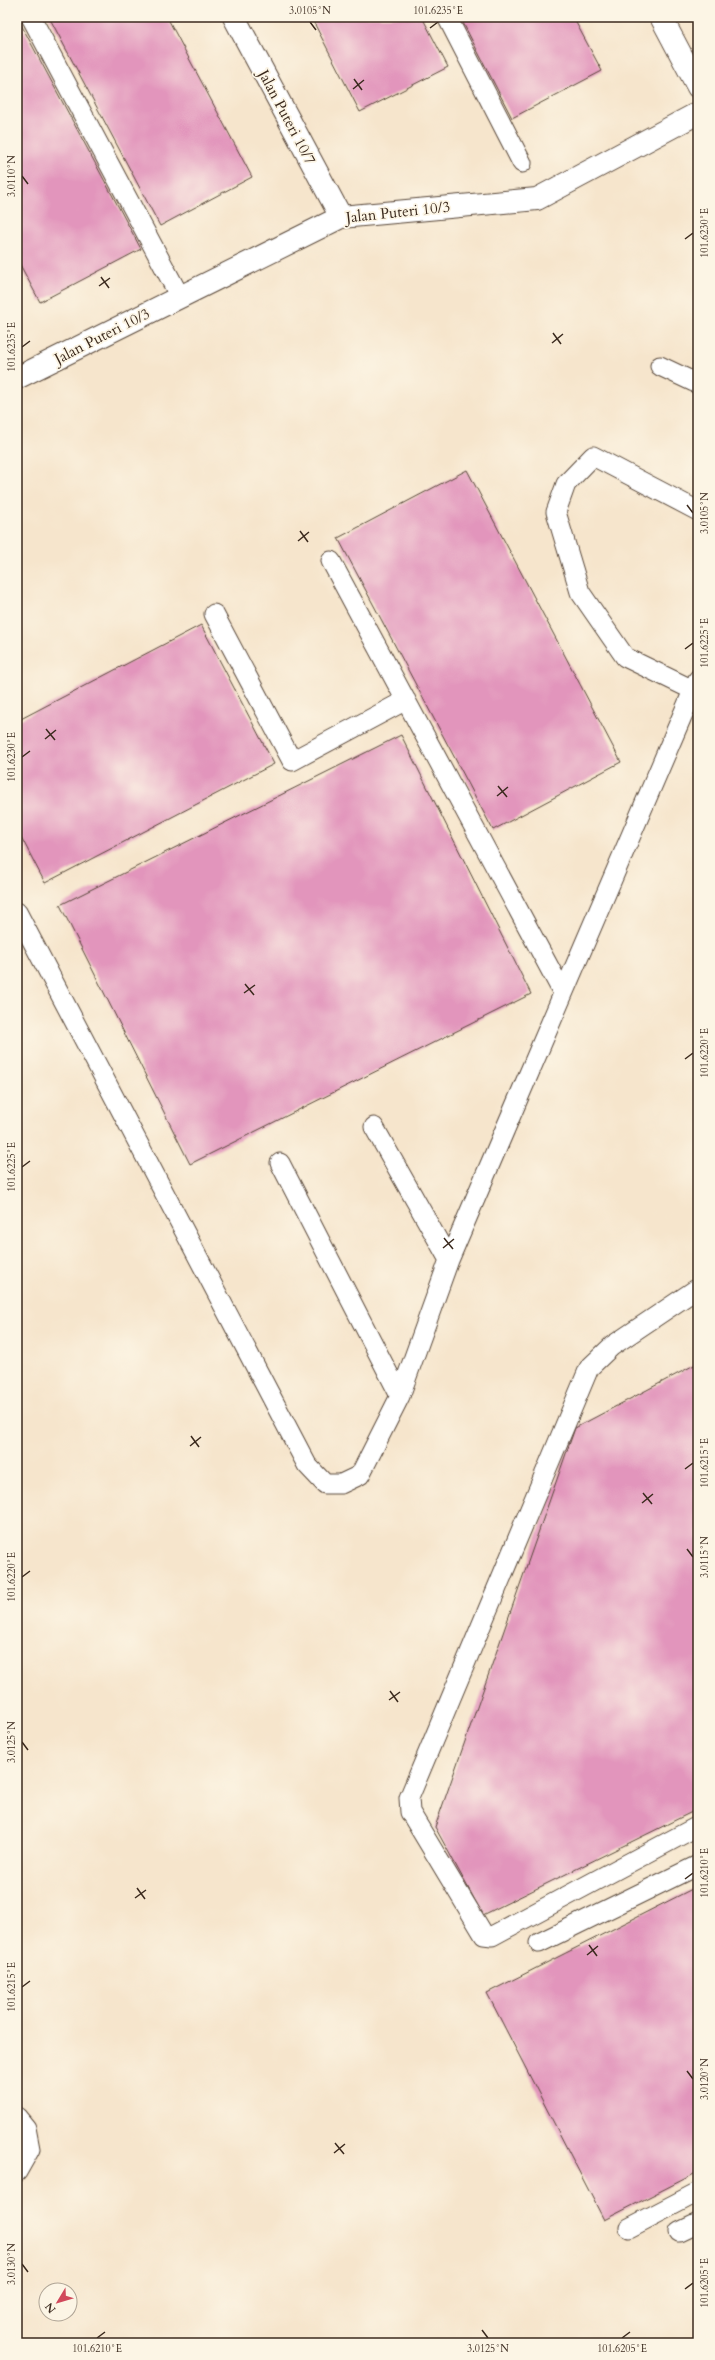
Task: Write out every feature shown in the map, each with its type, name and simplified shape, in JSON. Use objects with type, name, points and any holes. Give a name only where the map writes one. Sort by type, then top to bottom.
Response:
[{"type":"street","name":"Jalan Puteri 10/7","points":[[234,17],[341,217]]},
{"type":"street","points":[[661,17],[698,87]]},
{"type":"street","name":"Jalan Puteri 10/3","points":[[17,378],[341,217],[537,198],[698,113]]},
{"type":"lane","points":[[31,17],[180,296]]},
{"type":"lane","points":[[447,17],[522,163]]},
{"type":"lane","points":[[660,366],[698,384]]},
{"type":"lane","points":[[17,912],[307,1465],[325,1484],[341,1484],[360,1474],[400,1396],[449,1260],[696,684],[625,657],[580,592],[556,512],[566,484],[593,456],[698,511]]},
{"type":"lane","points":[[331,561],[563,993]]},
{"type":"lane","points":[[214,614],[292,761],[406,700]]},
{"type":"lane","points":[[374,1127],[449,1260]]},
{"type":"lane","points":[[280,1163],[400,1396]]},
{"type":"lane","points":[[698,1288],[612,1346],[589,1368],[409,1798],[410,1812],[484,1935],[492,1936],[698,1826]]},
{"type":"lane","points":[[539,1944],[698,1865]]},
{"type":"lane","points":[[17,2117],[26,2128],[30,2149],[17,2172]]},
{"type":"lane","points":[[628,2228],[698,2192]]},
{"type":"lane","points":[[679,2232],[698,2223]]},
{"type":"building","points":[[17,17],[141,249],[40,302],[17,259]]},
{"type":"building","points":[[49,17],[167,17],[252,177],[160,226]]},
{"type":"building","points":[[311,17],[422,17],[448,67],[360,112]]},
{"type":"building","points":[[460,17],[573,17],[602,71],[512,118]]},
{"type":"building","points":[[467,470],[621,762],[493,830],[338,538]]},
{"type":"building","points":[[201,625],[274,764],[45,883],[17,829],[17,721]]},
{"type":"building","points":[[401,735],[531,994],[190,1164],[60,905]]},
{"type":"building","points":[[698,1363],[698,1809],[483,1915],[435,1827],[575,1428]]},
{"type":"building","points":[[698,1886],[698,2172],[604,2220],[487,1993]]}]
